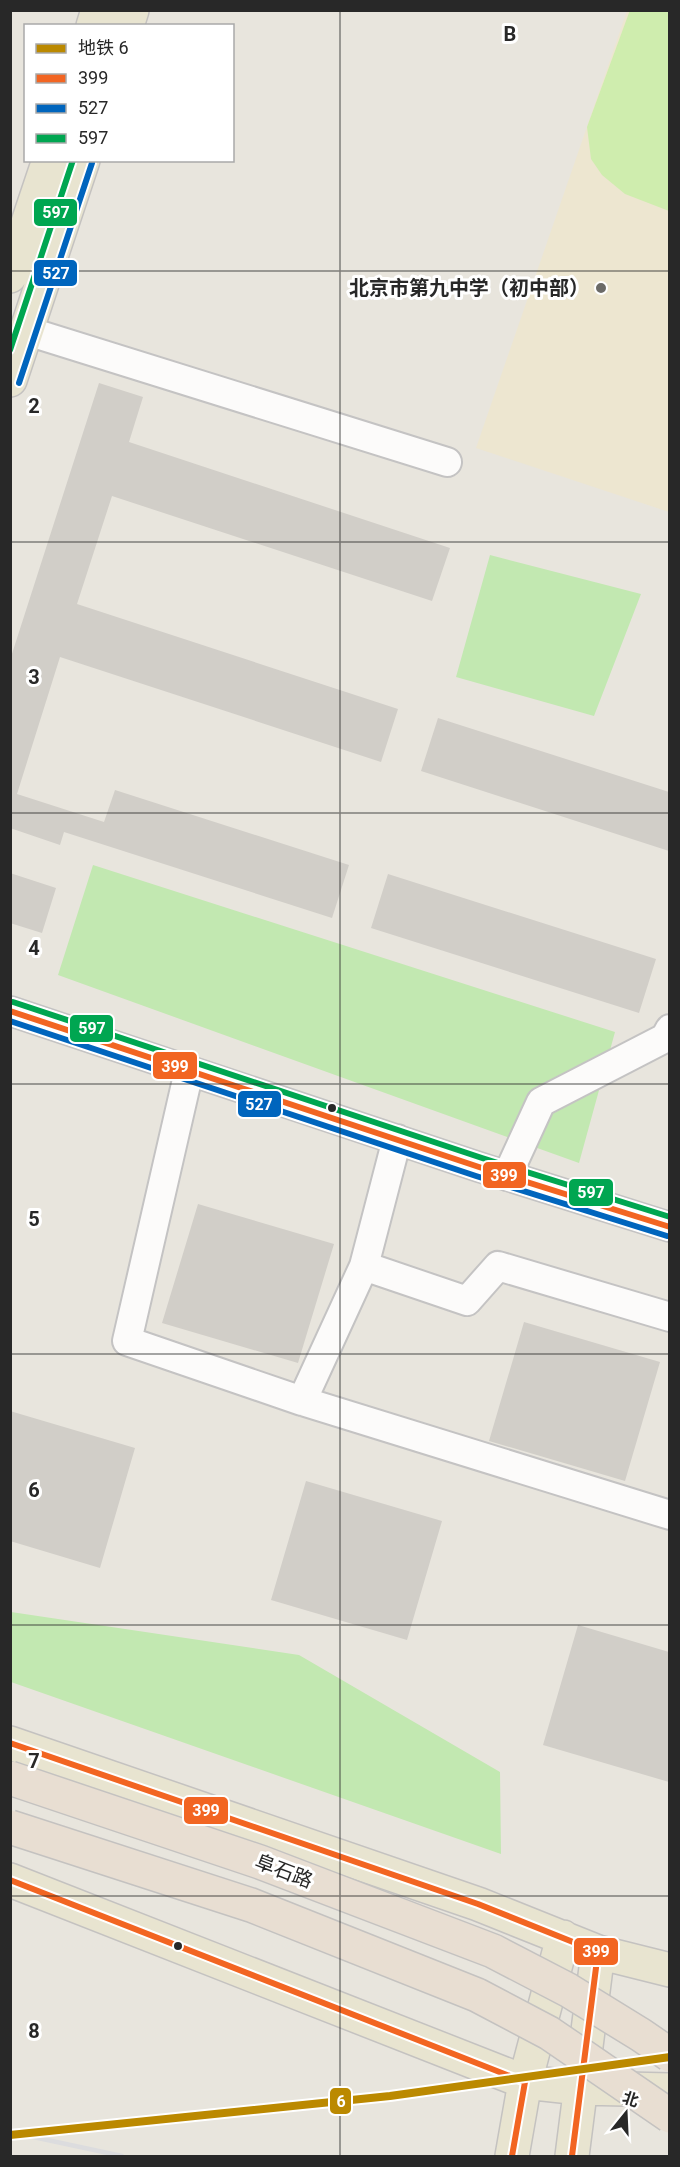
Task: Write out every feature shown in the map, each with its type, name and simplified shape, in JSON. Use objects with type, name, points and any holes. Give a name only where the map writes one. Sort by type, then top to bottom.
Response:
[{"type":"highway","name":"阜石路","points":[[10,1778],[260,1862],[493,1951],[568,1990],[669,2055]]},
{"type":"highway","points":[[10,1827],[251,1905],[477,1995],[549,2033],[669,2116]]},
{"type":"main road","points":[[10,276],[16,244],[48,162]]},
{"type":"main road","points":[[10,380],[81,162]]},
{"type":"main road","points":[[10,1743],[478,1904],[598,1952],[669,1970]]},
{"type":"main road","points":[[10,1880],[525,2082],[580,2088],[669,2090]]},
{"type":"main road","points":[[512,2157],[525,2082],[563,1937]]},
{"type":"main road","points":[[572,2157],[598,1952]]},
{"type":"street","points":[[27,331],[447,462]]},
{"type":"street","points":[[10,1011],[397,1140],[669,1227]]},
{"type":"street","points":[[507,1176],[541,1102],[665,1038],[669,1029]]},
{"type":"street","points":[[189,1071],[127,1341],[302,1401],[668,1511]]},
{"type":"street","points":[[302,1401],[364,1266],[397,1140]]},
{"type":"street","points":[[364,1266],[467,1301],[498,1266],[669,1317]]},
{"type":"shaded area","name":"北京市第九中学（初中部）","points":[[627,11],[669,11],[669,512],[476,448]]},
{"type":"green space","points":[[630,10],[669,11],[669,211],[625,194],[602,175],[591,159],[587,127]]},
{"type":"green space","points":[[490,555],[641,594],[594,716],[456,677]]},
{"type":"green space","points":[[93,865],[615,1032],[579,1163],[58,975]]},
{"type":"green space","points":[[11,1612],[299,1655],[500,1772],[501,1854],[11,1682]]},
{"type":"building","points":[[99,383],[143,397],[129,442],[450,548],[432,601],[112,496],[77,604],[398,709],[381,762],[60,657],[17,794],[104,822],[115,790],[349,865],[332,918],[64,832],[60,845],[10,828],[10,660]]},
{"type":"building","points":[[438,718],[669,792],[669,851],[421,771]]},
{"type":"building","points":[[10,873],[56,888],[42,933],[10,923]]},
{"type":"building","points":[[388,874],[656,959],[639,1013],[371,928]]},
{"type":"building","points":[[198,1204],[334,1244],[298,1363],[162,1323]]},
{"type":"building","points":[[524,1322],[660,1362],[625,1481],[489,1441]]},
{"type":"building","points":[[10,1411],[135,1448],[100,1568],[10,1541]]},
{"type":"building","points":[[306,1481],[442,1521],[407,1640],[271,1600]]},
{"type":"building","points":[[578,1625],[669,1652],[669,1782],[543,1745]]},
{"type":"railway","points":[[10,2132],[122,2156]]},
{"type":"metro line","name":"6","points":[[10,2135],[390,2096],[670,2057]]},
{"type":"transit line","name":"597","points":[[10,350],[72,162]]},
{"type":"transit line","name":"527","points":[[19,383],[92,163]]},
{"type":"transit line","name":"597","points":[[13,1002],[482,1158],[670,1217]]},
{"type":"transit line","name":"399","points":[[10,1011],[479,1167],[670,1227]]},
{"type":"transit line","name":"527","points":[[10,1021],[476,1176],[667,1236]]},
{"type":"transit line","name":"399","points":[[10,1743],[478,1904],[598,1952],[572,2156]]},
{"type":"transit line","name":"399","points":[[10,1880],[525,2082],[512,2156]]},
{"type":"place","name":"北京市第九中学（初中部）","points":[[601,288]]}]
